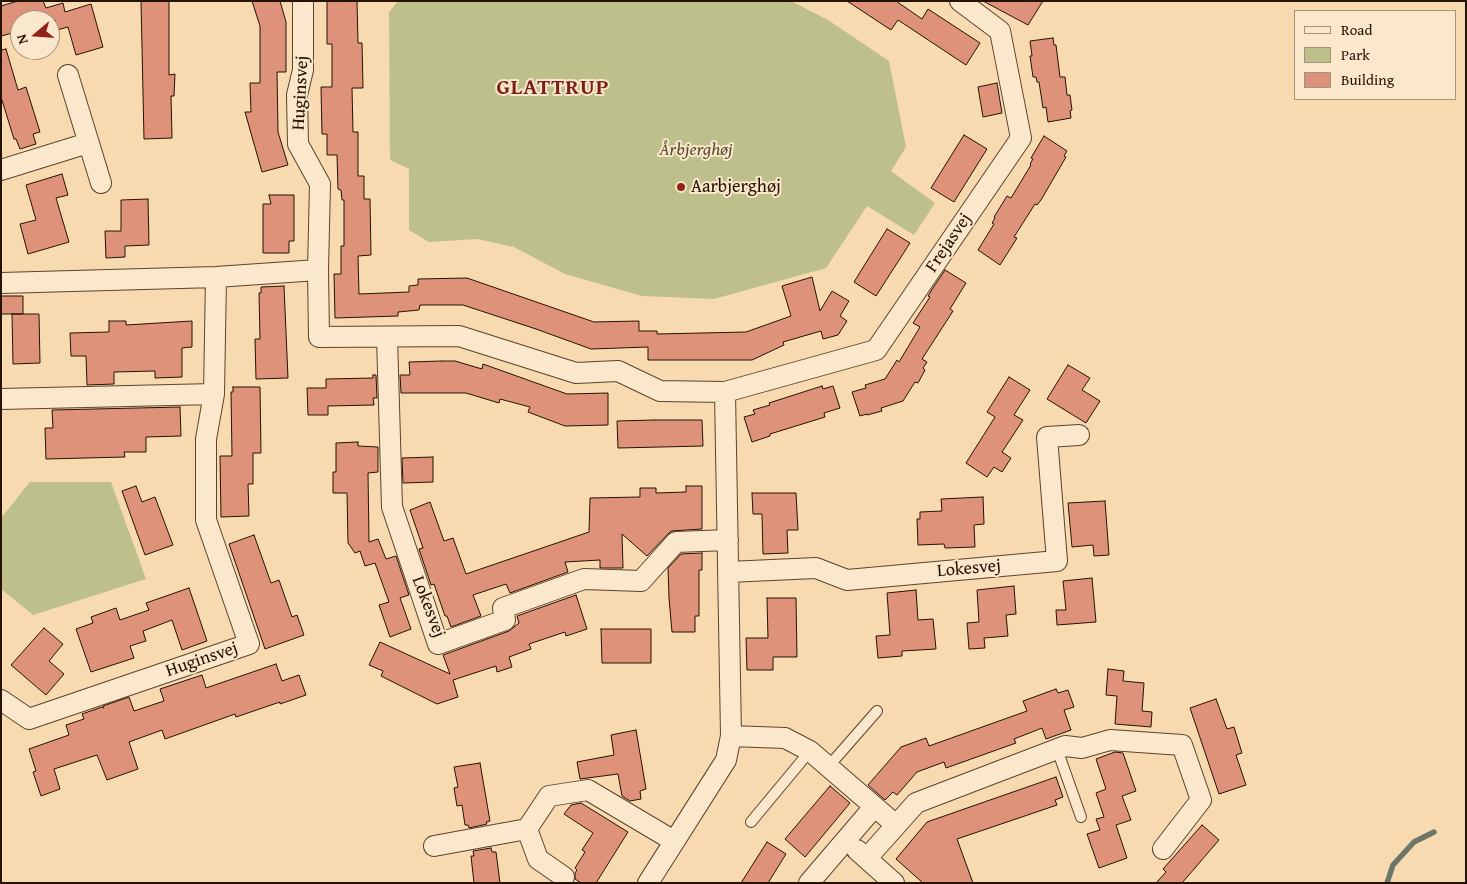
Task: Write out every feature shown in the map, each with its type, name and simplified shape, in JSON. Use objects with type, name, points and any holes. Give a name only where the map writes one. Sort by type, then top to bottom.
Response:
[{"type":"street","name":"Huginsvej","points":[[303,1],[303,70],[297,95],[298,144],[320,184],[319,337],[387,337]]},
{"type":"street","name":"Frejasvej","points":[[725,392],[876,350],[1021,138],[1000,31],[960,1]]},
{"type":"street","points":[[68,75],[100,184]]},
{"type":"street","points":[[1,170],[88,143]]},
{"type":"street","points":[[1,283],[216,277],[318,270]]},
{"type":"street","name":"Huginsvej","points":[[1,700],[29,719],[249,644],[206,520],[206,439],[214,394],[216,277]]},
{"type":"street","points":[[387,337],[459,336],[576,372],[618,372],[660,391],[725,392],[732,736],[726,760],[648,883]]},
{"type":"street","name":"Lokesvej","points":[[387,337],[392,507],[438,644],[505,620],[503,608],[584,579],[641,581],[676,542],[728,540]]},
{"type":"street","points":[[1,398],[214,394]]},
{"type":"street","name":"Lokesvej","points":[[728,572],[816,568],[847,580],[1057,561],[1047,437],[1079,435]]},
{"type":"street","points":[[732,736],[785,738],[810,751],[896,825]]},
{"type":"street","points":[[867,858],[916,803],[1065,746],[1082,748],[1110,740],[1182,745],[1201,800],[1163,848]]},
{"type":"street","points":[[434,846],[527,829],[549,796],[588,790],[674,842]]},
{"type":"street","points":[[809,883],[874,807]]},
{"type":"street","points":[[527,829],[538,859],[564,877]]},
{"type":"street","points":[[846,840],[894,883]]},
{"type":"lane","points":[[828,766],[877,711]]},
{"type":"lane","points":[[1057,749],[1080,818]]},
{"type":"lane","points":[[751,822],[810,751]]},
{"type":"green space","name":"Årbjerghøj","points":[[398,1],[791,1],[828,20],[889,61],[906,147],[891,171],[935,203],[914,235],[867,206],[826,268],[714,299],[642,296],[565,274],[514,247],[477,239],[429,242],[409,230],[409,169],[390,160],[389,12]]},
{"type":"green space","points":[[30,482],[111,482],[146,579],[33,615],[1,589],[1,518]]},
{"type":"building","points":[[18,1],[43,1],[46,8],[63,3],[65,12],[91,4],[103,47],[76,55],[68,27],[60,29],[60,10],[10,10],[10,34],[1,36],[1,6]]},
{"type":"building","points":[[141,1],[169,1],[169,75],[175,74],[174,96],[171,96],[172,138],[144,139]]},
{"type":"building","points":[[252,1],[280,1],[286,22],[286,72],[277,72],[278,132],[288,165],[262,172],[245,112],[251,112],[250,83],[260,83],[260,26]]},
{"type":"building","points":[[327,1],[357,1],[358,43],[362,43],[363,88],[352,88],[353,132],[358,132],[358,176],[364,176],[364,199],[370,199],[371,255],[358,256],[359,294],[409,292],[409,286],[418,285],[418,279],[467,278],[594,322],[639,321],[639,331],[657,331],[657,334],[746,332],[791,316],[782,286],[812,277],[820,311],[832,291],[849,301],[840,316],[847,321],[838,335],[823,339],[821,331],[783,342],[784,345],[752,360],[648,360],[648,347],[591,349],[463,305],[420,305],[419,310],[398,312],[398,316],[335,318],[334,274],[341,274],[341,246],[344,246],[344,200],[342,200],[341,190],[338,189],[337,155],[327,155],[327,134],[322,134],[321,87],[332,87],[332,44],[327,44]]},
{"type":"building","points":[[847,1],[896,1],[922,19],[928,9],[980,43],[966,65],[898,20],[891,30]]},
{"type":"building","points":[[983,1],[1043,1],[1028,25]]},
{"type":"building","points":[[1053,38],[1054,45],[1056,45],[1060,77],[1065,77],[1067,95],[1070,95],[1072,110],[1070,111],[1071,118],[1048,122],[1046,107],[1043,108],[1039,82],[1037,82],[1036,77],[1033,77],[1030,41]]},
{"type":"building","points":[[6,49],[18,90],[26,87],[40,132],[33,134],[36,144],[20,149],[16,139],[14,139],[1,97],[1,50]]},
{"type":"building","points":[[997,83],[1002,113],[983,117],[978,87]]},
{"type":"building","points":[[964,135],[987,149],[954,202],[931,188]]},
{"type":"building","points":[[1044,136],[1067,151],[1064,156],[1066,157],[1041,200],[1037,205],[1035,204],[1014,237],[1017,238],[1000,265],[978,250],[994,224],[992,223],[994,217],[1007,196],[1011,198],[1031,165],[1033,159],[1031,158]]},
{"type":"building","points":[[62,174],[68,195],[56,198],[69,242],[28,254],[20,224],[36,220],[26,185]]},
{"type":"building","points":[[269,195],[294,195],[294,241],[289,241],[289,253],[263,253],[263,204],[271,204]]},
{"type":"building","points":[[148,199],[149,245],[125,246],[125,257],[106,258],[105,231],[121,231],[121,200]]},
{"type":"building","points":[[887,229],[910,243],[876,296],[854,282]]},
{"type":"building","points":[[945,270],[966,283],[950,309],[953,311],[922,359],[927,362],[918,383],[915,382],[903,401],[881,408],[882,411],[860,416],[852,392],[866,388],[865,385],[885,379],[897,360],[899,362],[920,327],[913,323]]},
{"type":"building","points":[[284,286],[288,378],[256,379],[255,339],[260,339],[259,293],[261,293],[261,287]]},
{"type":"building","points":[[1,296],[23,296],[23,314],[1,314]]},
{"type":"building","points":[[12,314],[39,314],[40,363],[13,364]]},
{"type":"building","points":[[109,321],[126,321],[126,325],[192,321],[192,347],[182,348],[182,377],[155,378],[155,371],[114,372],[114,384],[87,385],[86,356],[71,356],[70,333],[109,332]]},
{"type":"building","points":[[455,361],[482,369],[483,364],[567,394],[608,393],[608,425],[565,426],[528,412],[530,407],[500,399],[499,403],[466,393],[401,393],[400,375],[410,375],[409,362]]},
{"type":"building","points":[[1068,365],[1090,378],[1082,390],[1100,401],[1086,423],[1047,399]]},
{"type":"building","points":[[373,375],[376,375],[377,398],[373,398],[374,405],[328,406],[328,415],[308,415],[307,388],[326,388],[326,379],[373,378]]},
{"type":"building","points":[[1009,377],[1030,390],[1014,415],[1023,420],[1002,452],[1011,458],[1002,472],[994,467],[987,477],[966,463],[995,417],[987,412]]},
{"type":"building","points":[[822,386],[823,389],[833,386],[840,408],[824,413],[825,417],[770,434],[770,436],[752,442],[744,417],[755,414],[753,410],[770,405],[769,403]]},
{"type":"building","points":[[233,387],[260,387],[261,453],[253,453],[253,484],[248,484],[249,516],[221,517],[220,456],[232,456],[231,392],[233,392]]},
{"type":"building","points":[[180,407],[181,436],[146,437],[146,452],[124,452],[125,457],[46,459],[45,428],[53,428],[52,410]]},
{"type":"building","points":[[702,420],[703,446],[618,448],[617,421]]},
{"type":"building","points":[[358,442],[358,446],[378,447],[378,472],[368,473],[369,542],[378,539],[386,559],[396,556],[409,595],[400,598],[411,629],[390,637],[379,605],[389,602],[375,563],[365,566],[360,551],[355,553],[348,543],[347,493],[333,493],[333,472],[336,472],[336,443]]},
{"type":"building","points":[[433,457],[433,482],[403,483],[402,458]]},
{"type":"building","points":[[136,486],[142,502],[155,497],[173,545],[145,555],[122,491]]},
{"type":"building","points":[[686,486],[702,486],[702,529],[671,531],[647,556],[622,534],[623,568],[600,568],[600,560],[565,562],[568,572],[510,593],[506,584],[473,595],[481,616],[451,627],[447,616],[445,616],[434,584],[431,585],[419,549],[423,548],[410,510],[430,502],[444,541],[453,538],[466,574],[589,532],[590,498],[640,497],[640,488],[656,488],[656,493],[686,492]]},
{"type":"building","points":[[752,493],[796,493],[798,530],[787,530],[788,553],[763,554],[762,514],[753,514]]},
{"type":"building","points":[[983,497],[984,524],[974,525],[975,547],[945,548],[944,544],[918,545],[917,519],[920,519],[920,512],[942,511],[941,499]]},
{"type":"building","points":[[1105,501],[1109,555],[1094,556],[1093,545],[1072,547],[1068,503]]},
{"type":"building","points":[[254,535],[271,583],[279,580],[292,617],[297,615],[304,635],[265,649],[229,544]]},
{"type":"building","points":[[702,553],[702,570],[699,570],[699,616],[695,616],[695,632],[672,632],[668,568],[681,554]]},
{"type":"building","points":[[1092,578],[1096,622],[1057,625],[1056,610],[1066,610],[1063,581]]},
{"type":"building","points":[[1014,586],[1016,614],[1006,615],[1008,636],[984,638],[985,648],[969,649],[967,623],[979,622],[977,590]]},
{"type":"building","points":[[189,588],[207,641],[182,650],[172,620],[143,631],[146,641],[130,646],[134,658],[91,672],[76,629],[93,623],[91,617],[116,608],[120,620],[149,610],[146,603]]},
{"type":"building","points":[[916,590],[918,620],[933,619],[936,649],[902,651],[902,656],[878,658],[876,636],[890,635],[887,593]]},
{"type":"building","points":[[576,595],[587,629],[566,636],[565,632],[529,644],[531,649],[509,657],[512,667],[497,672],[496,666],[453,680],[458,697],[437,704],[381,676],[383,671],[369,665],[380,642],[450,674],[443,655],[509,631],[519,623],[517,616]]},
{"type":"building","points":[[767,598],[796,598],[797,657],[773,657],[773,670],[747,670],[746,638],[768,638]]},
{"type":"building","points":[[44,628],[63,644],[49,661],[64,674],[46,695],[11,665]]},
{"type":"building","points":[[601,629],[651,629],[651,663],[602,663]]},
{"type":"building","points":[[276,664],[282,681],[299,675],[306,695],[236,717],[235,714],[165,739],[162,730],[129,742],[138,769],[107,780],[97,755],[54,769],[60,789],[41,796],[33,772],[36,771],[29,749],[69,735],[66,725],[84,719],[82,714],[104,708],[103,706],[129,697],[134,711],[164,701],[160,689],[202,675],[206,688]]},
{"type":"building","points":[[1108,669],[1124,671],[1123,681],[1144,683],[1142,711],[1152,712],[1151,727],[1115,724],[1117,696],[1106,695]]},
{"type":"building","points":[[1056,689],[1058,693],[1068,690],[1074,707],[1064,710],[1071,730],[1046,739],[1042,728],[1014,739],[1016,743],[946,768],[944,762],[917,772],[897,795],[893,792],[885,800],[868,785],[901,747],[926,738],[929,746],[1027,711],[1023,701]]},
{"type":"building","points":[[1216,699],[1227,729],[1234,727],[1242,753],[1236,755],[1246,785],[1219,794],[1190,708]]},
{"type":"building","points":[[636,730],[646,789],[640,791],[641,799],[630,801],[622,796],[618,774],[580,779],[577,762],[614,755],[611,735]]},
{"type":"building","points":[[1115,752],[1123,753],[1136,791],[1122,796],[1131,820],[1116,825],[1127,858],[1099,868],[1087,834],[1100,830],[1096,819],[1104,817],[1096,793],[1106,789],[1096,759]]},
{"type":"building","points":[[480,763],[490,821],[486,822],[487,824],[469,828],[468,825],[465,825],[462,805],[457,806],[454,788],[458,787],[454,767]]},
{"type":"building","points":[[1056,777],[1063,797],[1055,800],[1057,805],[957,839],[973,883],[923,883],[896,859],[927,822]]},
{"type":"building","points":[[830,786],[850,803],[805,857],[785,839]]},
{"type":"building","points":[[581,803],[628,832],[596,883],[581,883],[575,879],[577,870],[575,868],[585,852],[582,850],[593,833],[564,814],[571,805]]},
{"type":"building","points":[[1202,825],[1219,840],[1182,883],[1156,883],[1166,872],[1163,869]]},
{"type":"building","points":[[767,842],[786,854],[768,883],[741,883]]},
{"type":"building","points":[[491,848],[492,852],[496,852],[500,883],[474,883],[471,856],[474,856],[473,851]]},
{"type":"waterway","points":[[1387,883],[1393,865],[1414,842],[1434,832]]},
{"type":"place","name":"Aarbjerghøj","points":[[681,187]]},
{"type":"district","name":"GLATTRUP","points":[[553,88]]}]
